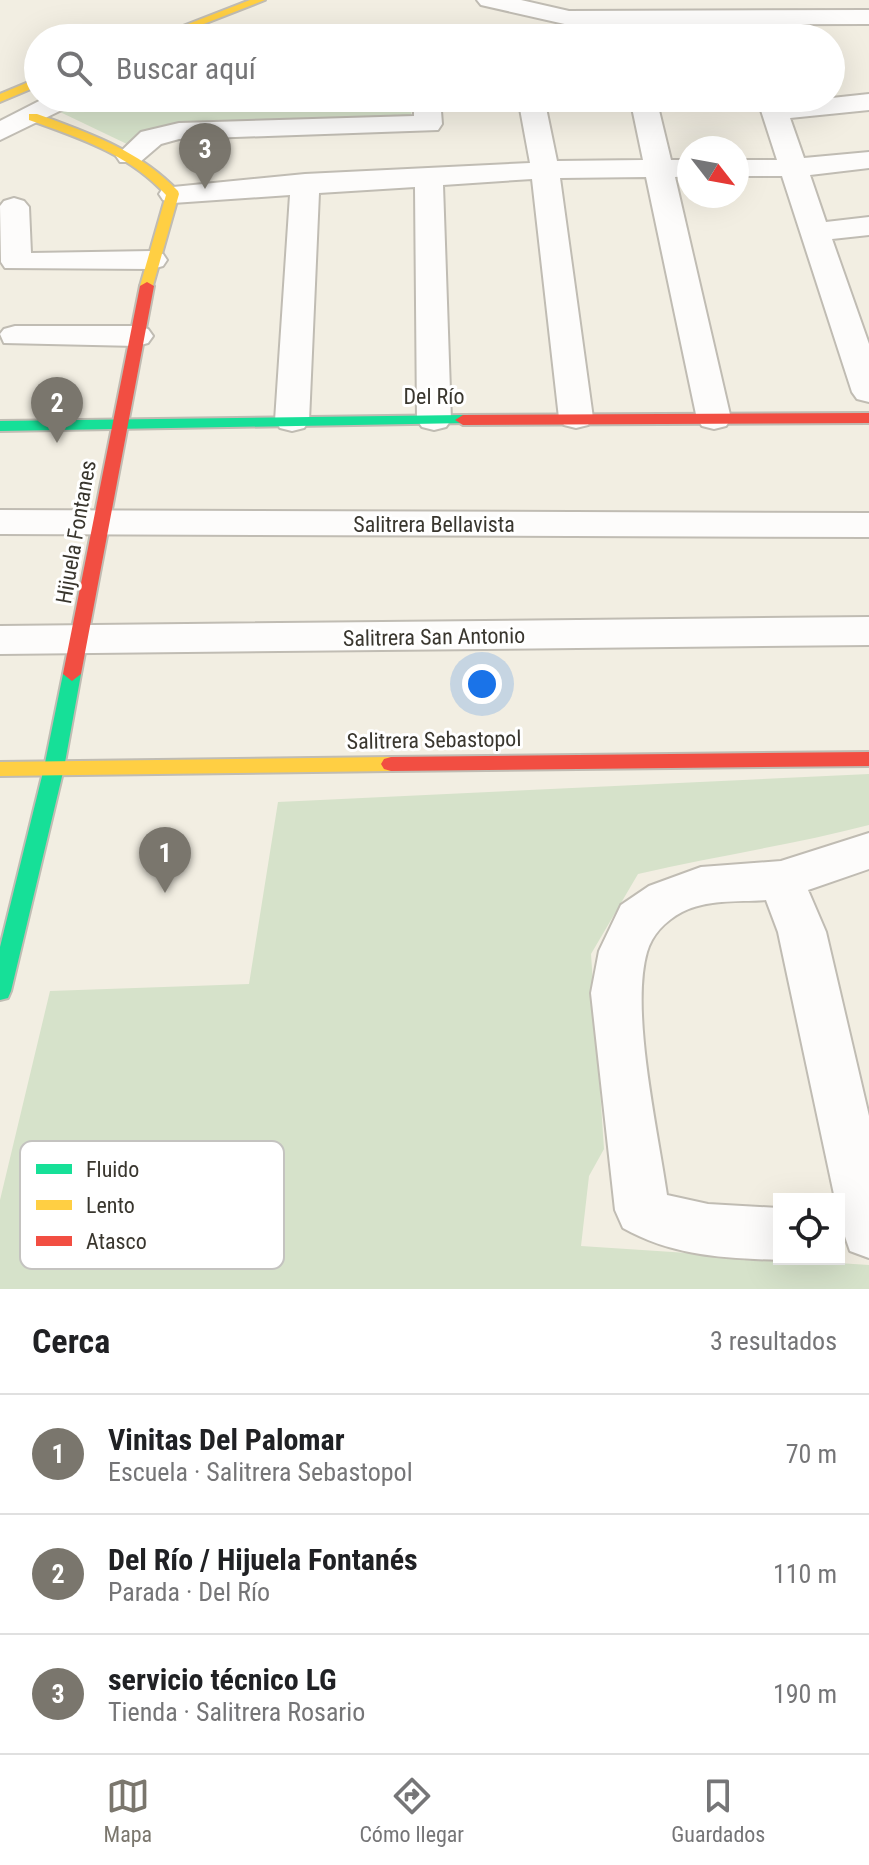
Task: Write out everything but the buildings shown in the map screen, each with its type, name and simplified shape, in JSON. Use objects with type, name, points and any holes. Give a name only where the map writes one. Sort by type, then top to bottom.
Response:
[{"type":"street","points":[[196,24],[260,0]]},
{"type":"street","points":[[489,0],[517,8],[566,9],[613,24]]},
{"type":"street","points":[[827,0],[859,17]]},
{"type":"street","points":[[517,8],[519,24]]},
{"type":"street","points":[[634,24],[668,9],[733,24]]},
{"type":"street","points":[[780,24],[859,17]]},
{"type":"street","points":[[0,98],[24,88]]},
{"type":"street","points":[[845,103],[869,102]]},
{"type":"street","points":[[0,132],[41,112]]},
{"type":"street","points":[[130,156],[151,138],[179,131],[428,124],[428,112]]},
{"type":"street","points":[[534,112],[545,170],[576,418]]},
{"type":"street","points":[[649,112],[675,168],[714,419]]},
{"type":"street","points":[[774,112],[869,392]]},
{"type":"street","points":[[33,117],[130,156],[166,184],[173,194],[305,183],[545,170],[675,168]]},
{"type":"street","points":[[749,168],[793,168],[869,160]]},
{"type":"street","points":[[429,178],[434,420]]},
{"type":"street","points":[[292,421],[305,183]]},
{"type":"street","name":"Hijuela Fontanes","points":[[0,991],[81,641],[152,260],[169,215],[173,194]]},
{"type":"street","points":[[14,207],[16,262],[152,260]]},
{"type":"street","points":[[815,232],[869,226]]},
{"type":"street","points":[[838,298],[869,294]]},
{"type":"street","points":[[15,336],[137,336]]},
{"type":"street","name":"Del Río","points":[[0,426],[576,418],[869,418]]},
{"type":"street","name":"Salitrera Bellavista","points":[[0,522],[869,525]]},
{"type":"street","name":"Salitrera San Antonio","points":[[0,640],[869,631]]},
{"type":"street","name":"Salitrera Sebastopol","points":[[0,769],[869,759]]},
{"type":"street","points":[[773,1234],[678,1228],[642,1210],[615,993],[623,951],[638,919],[665,899],[701,886],[781,880],[869,851]]},
{"type":"street","points":[[781,880],[802,932],[869,1232]]},
{"type":"street","points":[[845,1237],[869,1239]]},
{"type":"green space","points":[[60,112],[411,112],[411,116],[189,122],[158,127],[129,145]]},
{"type":"green space","points":[[869,774],[869,825],[638,874],[591,954],[604,1149],[589,1176],[581,1246],[773,1259],[773,1265],[869,1265],[869,1289],[0,1289],[0,1200],[50,991],[249,984],[278,802]]},
{"type":"traffic: fast","points":[[0,426],[463,420]]},
{"type":"traffic: fast","points":[[0,991],[54,768],[72,674]]},
{"type":"traffic: slow","points":[[196,24],[260,0]]},
{"type":"traffic: slow","points":[[0,98],[24,88]]},
{"type":"traffic: slow","points":[[33,117],[126,155],[159,179],[173,194],[147,286]]},
{"type":"traffic: slow","points":[[0,769],[391,764]]},
{"type":"traffic: jam","points":[[72,674],[147,286]]},
{"type":"traffic: jam","points":[[463,420],[869,418]]},
{"type":"traffic: jam","points":[[391,764],[869,759]]},
{"type":"place","name":"servicio técnico LG","points":[[205,189]]},
{"type":"place","name":"Del Río / Hijuela Fontanés","points":[[57,443]]},
{"type":"place","name":"Vinitas Del Palomar","points":[[165,893]]}]
